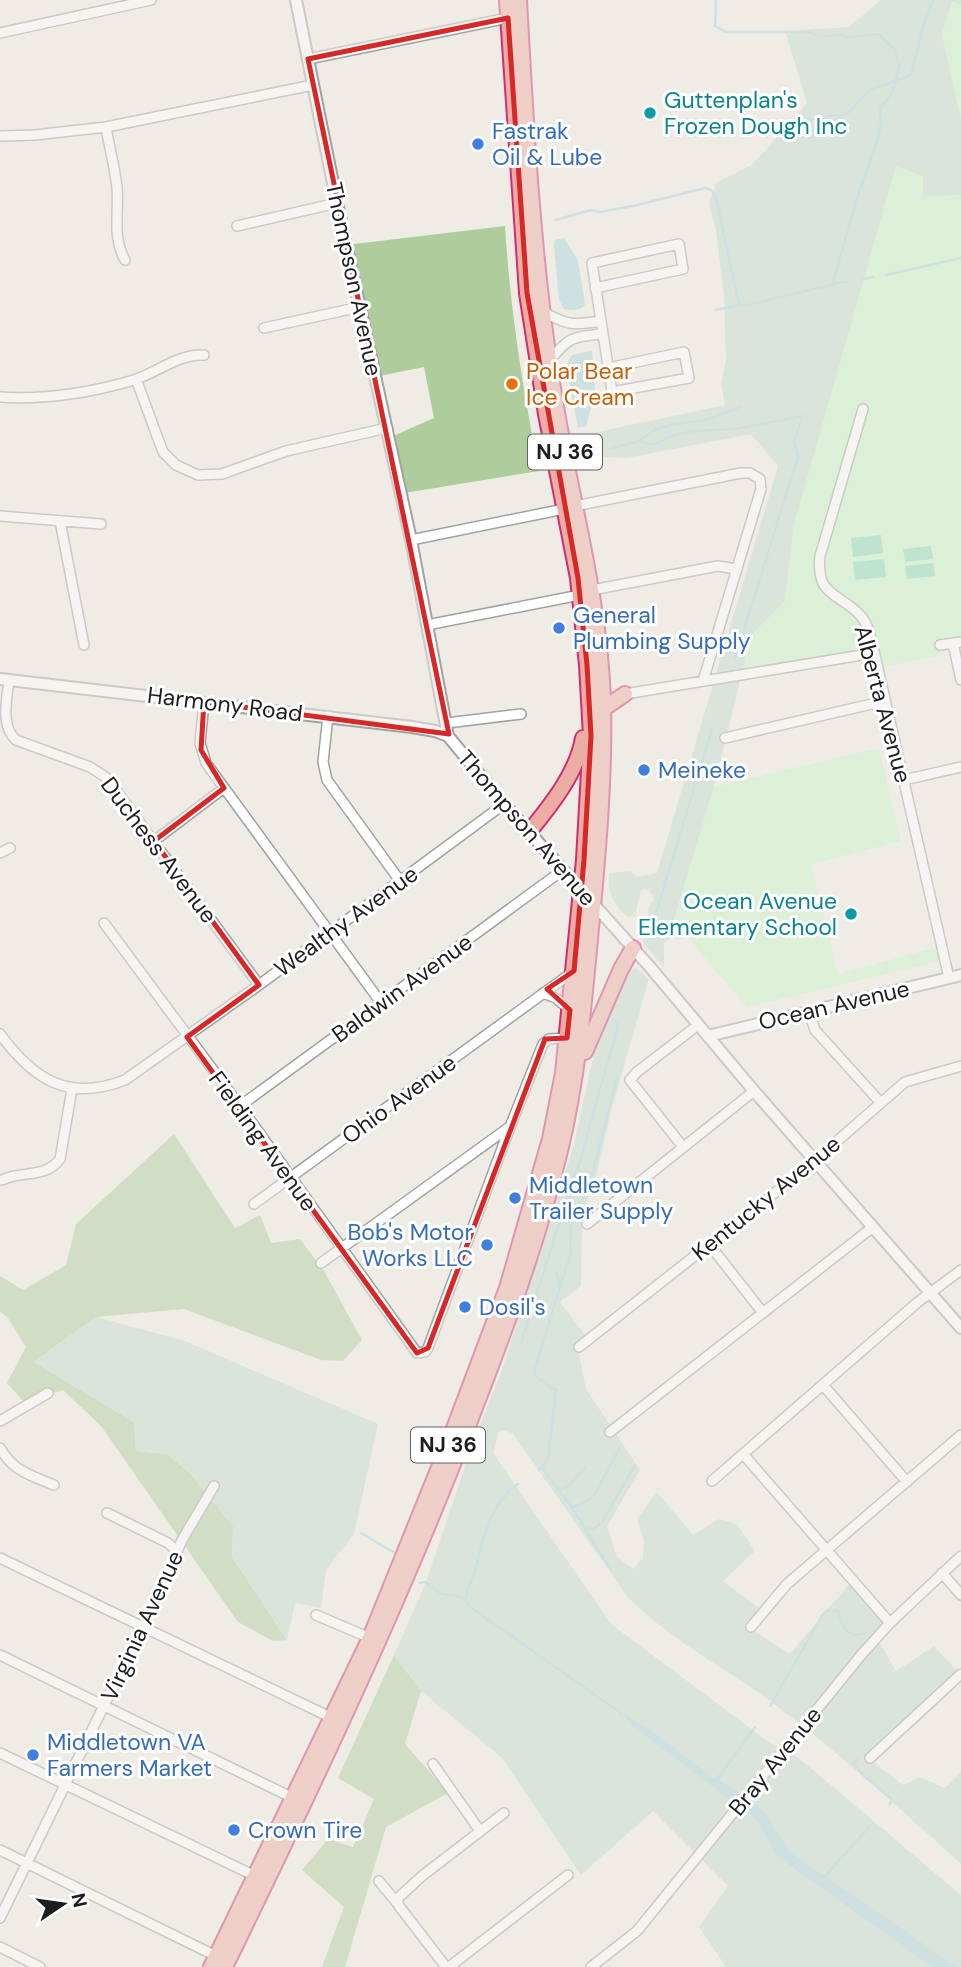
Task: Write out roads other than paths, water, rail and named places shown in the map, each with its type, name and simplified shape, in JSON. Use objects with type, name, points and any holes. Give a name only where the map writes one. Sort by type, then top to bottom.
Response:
[{"type":"highway","name":"NJ 36","points":[[507,0],[527,293],[545,414],[570,508]]},
{"type":"highway","name":"NJ 36","points":[[217,1963],[255,1876],[370,1637],[448,1446],[507,1288],[559,1099],[581,891],[590,736],[602,682],[570,508],[541,310],[519,0]]},
{"type":"highway","name":"NJ 36","points":[[217,1963],[369,1664],[449,1477],[540,1225],[559,1156],[577,1072],[586,998],[600,812],[596,707],[586,592]]},
{"type":"highway","points":[[602,682],[625,694]]},
{"type":"highway","points":[[529,832],[543,815],[578,758],[596,707],[625,694]]},
{"type":"highway","points":[[577,1072],[595,1025],[633,948]]},
{"type":"street","points":[[0,33],[151,0]]},
{"type":"street","name":"Thompson Avenue","points":[[296,0],[337,204],[411,540],[448,736],[504,804],[633,948],[961,1328]]},
{"type":"street","points":[[308,59],[508,18]]},
{"type":"street","points":[[0,136],[107,127],[313,85]]},
{"type":"street","points":[[107,127],[117,188],[117,235],[125,260]]},
{"type":"street","points":[[237,226],[337,204]]},
{"type":"street","points":[[595,288],[683,269],[679,244],[592,263],[595,288],[611,392],[689,378],[684,352],[608,368]]},
{"type":"street","points":[[264,328],[360,307]]},
{"type":"street","points":[[541,310],[560,322],[577,326],[600,321]]},
{"type":"street","points":[[549,361],[564,343],[573,337],[602,334]]},
{"type":"street","points":[[0,397],[40,398],[71,395],[136,379],[188,356],[204,355]]},
{"type":"street","points":[[136,379],[163,452],[176,465],[198,475],[222,474],[286,451],[387,428]]},
{"type":"street","name":"Alberta Avenue","points":[[863,409],[820,556],[818,572],[828,591],[865,621],[949,978]]},
{"type":"street","points":[[411,540],[741,473],[755,475],[760,479],[761,489],[703,681]]},
{"type":"street","points":[[0,516],[101,524]]},
{"type":"street","points":[[60,521],[84,645]]},
{"type":"street","points":[[427,625],[718,566],[736,569]]},
{"type":"street","points":[[940,645],[957,642],[961,680]]},
{"type":"street","points":[[625,694],[874,653]]},
{"type":"street","name":"Harmony Road","points":[[5,679],[328,716],[425,729],[448,736]]},
{"type":"street","name":"Duchess Avenue","points":[[5,679],[5,720],[10,736],[90,767],[112,784],[259,985]]},
{"type":"street","points":[[725,738],[885,701]]},
{"type":"street","points":[[204,702],[200,743],[202,756],[382,1003]]},
{"type":"street","points":[[447,723],[521,714]]},
{"type":"street","points":[[328,716],[323,762],[327,780],[400,881]]},
{"type":"street","points":[[904,780],[961,767]]},
{"type":"street","points":[[154,841],[224,788]]},
{"type":"street","name":"Wealthy Avenue","points":[[72,1089],[105,1087],[125,1080],[504,804]]},
{"type":"street","points":[[0,853],[10,848]]},
{"type":"street","name":"Baldwin Avenue","points":[[240,1107],[563,870]]},
{"type":"street","name":"Fielding Avenue","points":[[103,923],[240,1107],[417,1353],[425,1352],[510,1127]]},
{"type":"street","name":"Ohio Avenue","points":[[254,1204],[574,971]]},
{"type":"street","name":"Ocean Avenue","points":[[708,1036],[961,975]]},
{"type":"street","points":[[543,993],[556,998],[570,1010]]},
{"type":"street","points":[[809,1012],[816,1030],[880,1102]]},
{"type":"street","points":[[683,1147],[630,1080],[698,1025]]},
{"type":"street","points":[[0,1034],[16,1056],[35,1073],[72,1089],[60,1159],[41,1173],[18,1174],[2,1180]]},
{"type":"street","points":[[321,1263],[510,1127],[543,1044],[549,1039],[567,1038]]},
{"type":"street","name":"Kentucky Avenue","points":[[579,1347],[815,1160],[880,1102],[911,1079],[961,1066]]},
{"type":"street","points":[[587,1224],[754,1091]]},
{"type":"street","points":[[610,1432],[873,1227]]},
{"type":"street","points":[[709,1244],[764,1313]]},
{"type":"street","points":[[712,1482],[930,1293],[961,1270]]},
{"type":"street","points":[[823,1385],[907,1482]]},
{"type":"street","points":[[0,1422],[48,1393]]},
{"type":"street","points":[[751,1627],[780,1590],[961,1435]]},
{"type":"street","points":[[0,1448],[17,1469],[54,1485]]},
{"type":"street","points":[[743,1454],[890,1623]]},
{"type":"street","name":"Virginia Avenue","points":[[0,1919],[177,1551],[214,1486]]},
{"type":"street","points":[[107,1513],[169,1543],[177,1551]]},
{"type":"street","name":"Bray Avenue","points":[[590,1967],[637,1931],[862,1654],[890,1623],[961,1556]]},
{"type":"street","points":[[0,1558],[332,1718]]},
{"type":"street","points":[[942,1573],[961,1595]]},
{"type":"street","points":[[316,1615],[370,1637]]},
{"type":"street","points":[[0,1655],[293,1798]]},
{"type":"street","points":[[870,1758],[961,1674]]},
{"type":"street","points":[[0,1753],[255,1876]]},
{"type":"street","points":[[433,1764],[480,1831]]},
{"type":"street","points":[[398,1900],[504,1813]]},
{"type":"street","points":[[0,1850],[217,1963]]},
{"type":"street","points":[[379,1881],[398,1900],[447,1967],[568,1875]]},
{"type":"street","points":[[0,1947],[40,1967]]},
{"type":"water","points":[[564,238],[578,261],[585,305],[575,310],[564,309],[559,300],[554,246],[555,240]]},
{"type":"water","points":[[592,351],[596,399],[586,427],[578,427],[567,370],[568,361],[572,355]]},
{"type":"water","points":[[622,1714],[653,1731],[714,1778],[723,1771],[720,1780],[766,1812],[789,1851],[957,1967],[932,1967],[786,1863],[775,1854],[756,1820],[633,1727]]},
{"type":"waterway","points":[[716,0],[715,26],[726,32],[810,32],[820,37],[878,34],[895,50],[899,66],[892,94],[880,108],[881,126],[833,283],[848,282]]},
{"type":"waterway","points":[[806,120],[847,114],[870,90],[911,75],[933,0]]},
{"type":"waterway","points":[[556,220],[591,210],[600,212],[633,206],[705,188],[711,190],[716,197],[739,305],[835,284]]},
{"type":"waterway","points":[[886,275],[961,258]]},
{"type":"waterway","points":[[863,279],[873,277]]},
{"type":"waterway","points":[[716,310],[739,305]]},
{"type":"waterway","points":[[639,441],[654,430],[674,424],[703,421],[740,407]]},
{"type":"waterway","points":[[610,449],[639,441],[654,445],[669,437],[693,431],[736,429],[803,416],[794,441],[798,457],[735,658]]},
{"type":"waterway","points":[[654,920],[712,729]]},
{"type":"waterway","points":[[521,1343],[581,1159],[617,1031],[618,1024],[613,1019]]},
{"type":"waterway","points":[[539,1470],[548,1458],[556,1392],[536,1376],[534,1371],[571,1252],[573,1220],[577,1208],[587,1194],[617,1078]]},
{"type":"waterway","points":[[556,1273],[560,1284]]},
{"type":"waterway","points":[[572,1508],[595,1494],[620,1447]]},
{"type":"waterway","points":[[585,1529],[595,1528],[602,1522],[635,1465]]},
{"type":"waterway","points":[[558,1490],[570,1485],[586,1466]]},
{"type":"waterway","points":[[542,1468],[572,1508],[611,1570]]},
{"type":"waterway","points":[[465,1600],[488,1524],[500,1502],[518,1484]]},
{"type":"waterway","points":[[361,1533],[393,1552]]},
{"type":"waterway","points":[[420,1583],[425,1582],[440,1593],[462,1597],[469,1606],[622,1714]]},
{"type":"waterway","points":[[770,1706],[823,1614],[828,1610],[838,1611],[841,1622],[850,1633],[866,1632]]},
{"type":"waterway","points":[[723,1771],[755,1727]]},
{"type":"waterway","points":[[857,1759],[854,1762],[856,1767],[891,1799],[890,1804]]},
{"type":"waterway","points":[[825,1876],[873,1823]]},
{"type":"place","name":"Guttenplan's Frozen Dough Inc","points":[[650,113]]},
{"type":"place","name":"Fastrak Oil & Lube","points":[[478,144]]},
{"type":"place","name":"Polar Bear Ice Cream","points":[[512,384]]},
{"type":"place","name":"General Plumbing Supply","points":[[559,628]]},
{"type":"place","name":"Meineke","points":[[644,770]]},
{"type":"place","name":"Ocean Avenue Elementary School","points":[[851,914]]},
{"type":"place","name":"Middletown Trailer Supply","points":[[515,1198]]},
{"type":"place","name":"Bob's Motor Works LLC","points":[[487,1245]]},
{"type":"place","name":"Dosil's","points":[[465,1307]]},
{"type":"place","name":"Middletown VA Farmers Market","points":[[33,1755]]},
{"type":"place","name":"Crown Tire","points":[[234,1830]]}]
